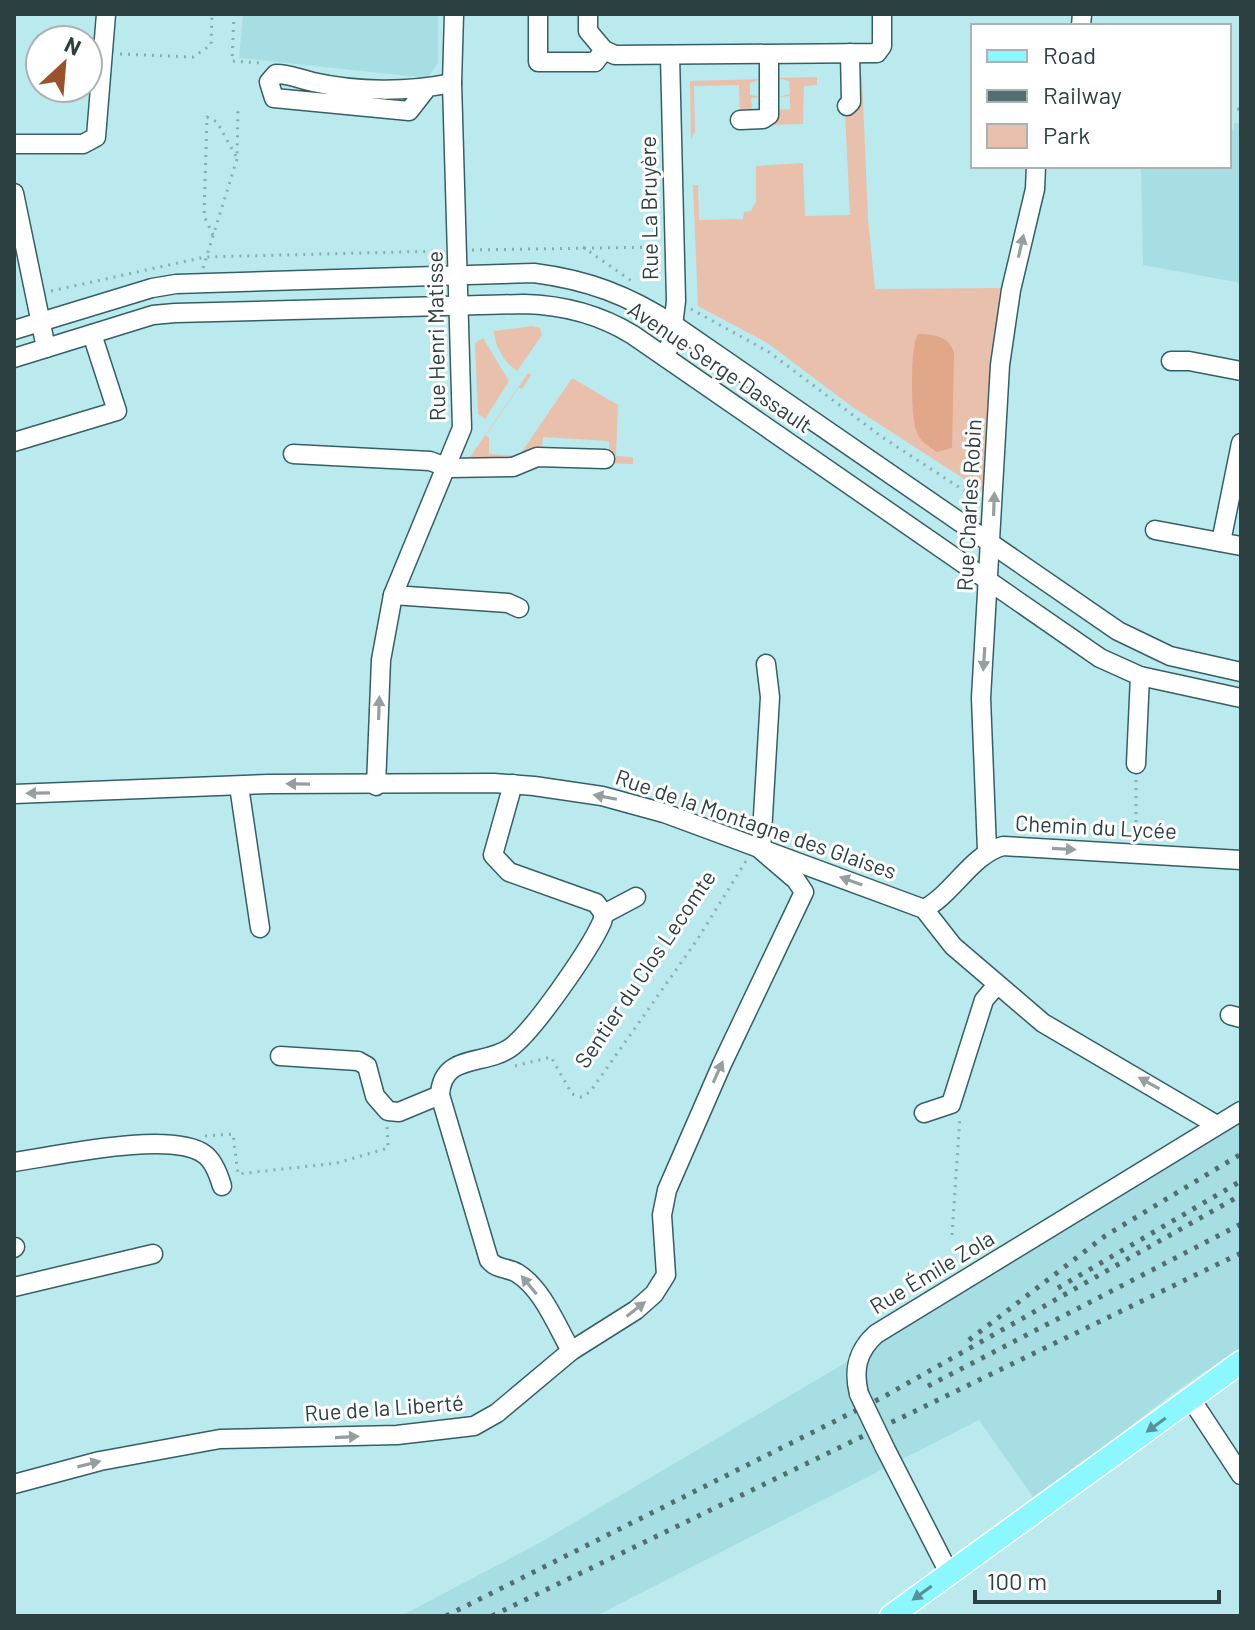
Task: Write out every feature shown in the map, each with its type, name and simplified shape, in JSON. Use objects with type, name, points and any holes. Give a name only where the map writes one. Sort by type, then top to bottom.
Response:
[{"type":"main road","points":[[891,1616],[1241,1362]]},
{"type":"street","points":[[104,54],[106,14]]},
{"type":"street","name":"Rue Henri Matisse","points":[[376,786],[381,660],[393,595],[449,468],[462,428],[452,83],[454,14]]},
{"type":"street","points":[[538,14],[538,62],[595,62],[604,50]]},
{"type":"street","points":[[588,14],[588,31],[604,50],[615,55],[670,56],[877,53],[882,46],[882,14]]},
{"type":"street","points":[[847,106],[851,102],[850,53]]},
{"type":"street","points":[[740,120],[763,119],[769,115],[769,55]]},
{"type":"street","name":"Rue La Bruyère","points":[[665,357],[674,325],[676,301],[670,56]]},
{"type":"street","points":[[427,88],[409,111],[274,98],[269,82],[276,74],[289,74],[313,82],[413,91],[427,88],[452,83]]},
{"type":"street","points":[[14,144],[83,144],[96,137],[99,104]]},
{"type":"street","name":"Rue Charles Robin","points":[[987,850],[981,698],[1002,342],[1035,189],[1036,168]]},
{"type":"street","points":[[14,193],[46,348]]},
{"type":"street","points":[[14,330],[152,288],[176,284],[534,273],[579,279],[617,291],[674,325],[992,545],[1145,646],[1196,664],[1241,672]]},
{"type":"street","name":"Avenue Serge Dassault","points":[[14,358],[153,315],[175,313],[540,304],[578,310],[614,323],[1100,658],[1140,676],[1241,698]]},
{"type":"street","points":[[14,442],[117,411],[92,334]]},
{"type":"street","points":[[1171,361],[1189,361],[1241,371]]},
{"type":"street","points":[[1221,542],[1241,443]]},
{"type":"street","points":[[293,454],[430,461],[449,468],[513,467],[537,457],[605,459]]},
{"type":"street","points":[[1155,530],[1241,546]]},
{"type":"street","points":[[393,595],[508,603],[519,608]]},
{"type":"street","points":[[758,849],[770,697],[766,664]]},
{"type":"street","points":[[1136,764],[1140,676]]},
{"type":"street","points":[[513,784],[493,855],[500,865],[509,872],[596,903],[604,914]]},
{"type":"street","name":"Rue de la Montagne des Glaises","points":[[14,794],[239,786],[513,784],[625,801],[924,909]]},
{"type":"street","points":[[239,786],[260,928]]},
{"type":"street","name":"Chemin du Lycée","points":[[924,909],[939,901],[987,850],[1003,846],[1241,860]]},
{"type":"street","name":"Rue de la Liberté","points":[[14,1484],[112,1459],[220,1439],[397,1435],[474,1426],[497,1413],[571,1351],[636,1310],[654,1294],[666,1275],[662,1215],[667,1190],[722,1064],[804,892],[796,880],[758,849]]},
{"type":"street","points":[[571,1351],[549,1310],[520,1275],[495,1266],[489,1260],[440,1095],[443,1078],[452,1066],[503,1053],[523,1036],[598,931],[604,914],[636,897]]},
{"type":"street","points":[[924,909],[953,946],[996,986],[1043,1023],[1215,1124]]},
{"type":"street","points":[[924,1113],[959,1108],[984,1000],[996,986]]},
{"type":"street","points":[[280,1056],[358,1061],[367,1066],[375,1096],[388,1111],[399,1112],[440,1095]]},
{"type":"street","name":"Rue Émile Zola","points":[[949,1573],[859,1394],[857,1362],[864,1345],[876,1334],[1215,1124],[1241,1111]]},
{"type":"street","points":[[14,1162],[166,1142],[191,1147],[207,1155],[222,1186]]},
{"type":"street","points":[[14,1287],[153,1254]]},
{"type":"street","points":[[1191,1399],[1241,1475]]},
{"type":"path","points":[[104,54],[193,57],[211,45],[212,14]]},
{"type":"path","points":[[234,14],[232,61],[263,64]]},
{"type":"path","points":[[205,257],[237,159],[238,109]]},
{"type":"path","points":[[213,235],[204,216],[207,117],[217,122],[237,159]]},
{"type":"path","points":[[583,247],[634,283]]},
{"type":"path","points":[[36,294],[205,257],[674,247]]},
{"type":"path","points":[[676,301],[769,352],[882,437],[994,510]]},
{"type":"path","points":[[1136,764],[1136,856]]},
{"type":"path","name":"Sentier du Clos Lecomte","points":[[502,1069],[551,1057],[572,1094],[581,1097],[590,1092],[758,849]]},
{"type":"path","points":[[952,1235],[962,1119],[959,1108]]},
{"type":"path","points":[[203,1136],[233,1134],[238,1174],[337,1163],[388,1148],[388,1111]]},
{"type":"shaded area","points":[[243,14],[438,14],[438,63],[428,78],[239,58]]},
{"type":"shaded area","points":[[1234,123],[1241,123],[1241,283],[1143,265],[1141,168],[1231,168],[1231,129],[1234,131]]},
{"type":"shaded area","points":[[918,334],[946,340],[954,354],[952,448],[937,452],[919,437],[914,422],[913,365]]},
{"type":"shaded area","points":[[1241,1121],[1241,1347],[1172,1394],[1035,1500],[979,1420],[596,1616],[401,1616],[541,1542],[903,1329],[1219,1131]]},
{"type":"green space","points":[[862,76],[868,219],[875,289],[1002,288],[993,350],[983,491],[851,406],[769,344],[698,306],[693,185],[698,185],[699,220],[743,219],[744,212],[751,211],[756,202],[756,166],[803,163],[805,216],[850,215],[845,113],[855,77]]},
{"type":"green space","points":[[817,77],[817,85],[804,86],[803,124],[766,125],[776,110],[790,109],[790,96],[778,97],[790,94],[789,81],[777,78]]},
{"type":"green space","points":[[762,79],[750,83],[750,95],[762,97],[751,98],[752,111],[740,115],[739,85],[694,86],[695,131],[691,140],[690,81]]},
{"type":"green space","points":[[532,326],[540,328],[542,335],[517,371],[501,354],[494,331]]},
{"type":"green space","points":[[483,338],[509,381],[485,419],[478,414],[475,343]]},
{"type":"green space","points":[[528,373],[531,375],[522,389],[519,387],[486,435],[489,438],[489,454],[519,456],[572,378],[618,405],[616,456],[633,457],[633,464],[609,463],[609,441],[543,437],[542,450],[516,459],[468,460]]},
{"type":"railway","points":[[969,1340],[1105,1236],[1241,1154]]},
{"type":"railway","points":[[1058,1288],[1241,1181]]},
{"type":"railway","points":[[446,1616],[885,1396],[1241,1195]]},
{"type":"railway","points":[[928,1386],[1241,1224]]},
{"type":"railway","points":[[492,1616],[1241,1253]]}]
